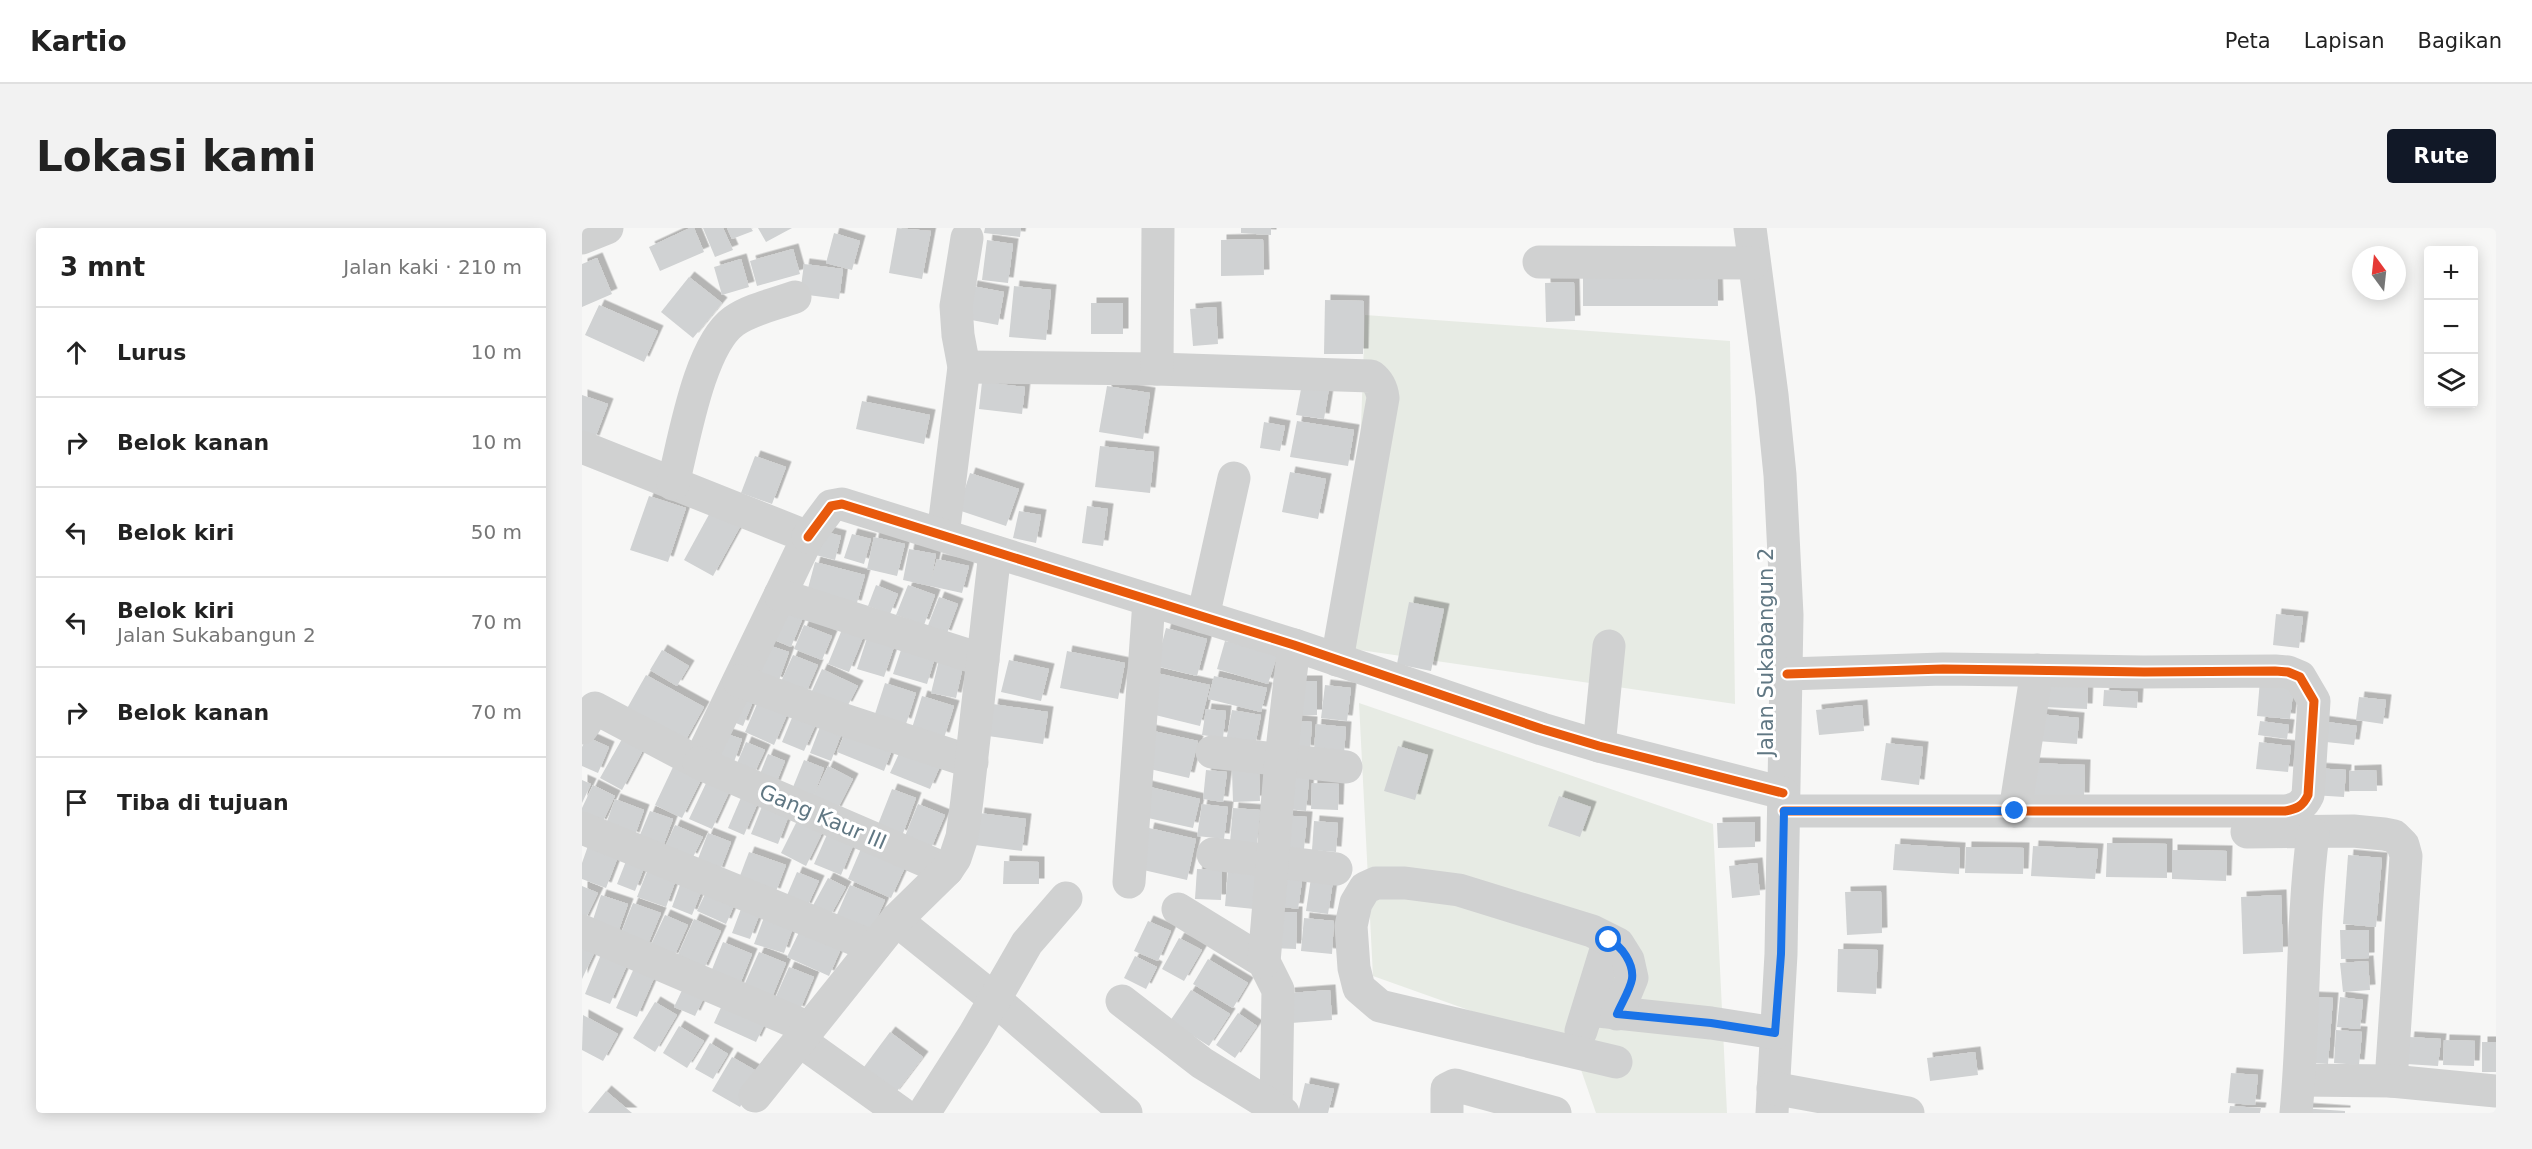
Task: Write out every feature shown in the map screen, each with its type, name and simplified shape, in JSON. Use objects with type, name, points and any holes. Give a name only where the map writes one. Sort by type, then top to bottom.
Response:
[{"type":"street","points":[[1157,369],[1158,228]]},
{"type":"street","name":"Jalan Sukabangun 2","points":[[1750,228],[1780,475],[1787,615],[1781,954],[1773,1101]]},
{"type":"street","points":[[943,535],[964,367],[956,306],[967,238]]},
{"type":"street","points":[[1539,262],[1753,263]]},
{"type":"street","points":[[673,484],[701,378],[710,353],[723,331],[735,320],[747,314],[795,297]]},
{"type":"street","points":[[964,367],[1157,369],[1371,376],[1381,387],[1383,398],[1337,660]]},
{"type":"street","points":[[582,447],[808,537]]},
{"type":"street","points":[[1203,617],[1234,478]]},
{"type":"street","points":[[699,763],[808,537],[831,506],[838,504],[1294,645],[1599,746],[1784,812],[1856,830],[1987,833],[2313,834],[2353,831],[2394,836],[2403,845],[2406,856],[2391,1081]]},
{"type":"street","points":[[755,1096],[896,920],[947,870],[955,858],[962,837],[972,762],[995,552]]},
{"type":"street","points":[[780,595],[983,660]]},
{"type":"street","points":[[1130,882],[1149,601]]},
{"type":"street","points":[[1277,1111],[1278,990],[1264,962],[1281,759],[1294,645]]},
{"type":"street","points":[[1599,746],[1609,646]]},
{"type":"street","points":[[1784,812],[2285,811],[2297,808],[2304,803],[2308,795],[2314,700],[2300,677],[2288,672],[2275,671],[1943,669],[1787,674]]},
{"type":"street","points":[[2015,811],[2037,670]]},
{"type":"street","points":[[739,681],[841,719],[972,762]]},
{"type":"street","name":"Gang Kaur III","points":[[586,712],[947,870]]},
{"type":"street","points":[[1212,753],[1346,767]]},
{"type":"street","points":[[582,828],[874,947]]},
{"type":"street","points":[[2296,1113],[2300,1080],[2306,889],[2313,834]]},
{"type":"street","points":[[1213,854],[1336,869]]},
{"type":"street","points":[[1572,1052],[1632,978],[1628,960],[1618,944],[1592,932],[1459,890],[1376,883],[1365,888],[1356,903],[1351,926],[1354,968],[1359,988],[1380,1006],[1414,1016],[1572,1052],[1616,1062]]},
{"type":"street","points":[[924,1113],[974,1035],[993,998],[1027,943],[1066,898]]},
{"type":"street","points":[[1178,909],[1264,962]]},
{"type":"street","points":[[896,920],[993,998],[1126,1113]]},
{"type":"street","points":[[582,932],[804,1034],[901,1113]]},
{"type":"street","points":[[1122,1001],[1202,1063],[1277,1111]]},
{"type":"street","points":[[1603,1012],[1711,1023],[1775,1033]]},
{"type":"street","points":[[2300,1080],[2391,1081],[2478,1098]]},
{"type":"street","points":[[1447,1113],[1447,1089],[1455,1085],[1555,1113]]},
{"type":"street","points":[[1773,1101],[1908,1113]]},
{"type":"shaded area","points":[[1365,315],[1730,341],[1735,704],[1353,649]]},
{"type":"shaded area","points":[[1359,703],[1713,824],[1727,1113],[1596,1113],[1578,1061],[1491,1018],[1373,976]]},
{"type":"building","points":[[694,228],[704,252],[660,271],[649,247]]},
{"type":"building","points":[[703,228],[723,228],[733,250],[715,257]]},
{"type":"building","points":[[727,228],[751,228],[753,231],[732,239]]},
{"type":"building","points":[[758,228],[792,228],[766,242]]},
{"type":"building","points":[[897,228],[931,231],[922,279],[889,273]]},
{"type":"building","points":[[985,228],[1021,228],[1020,237],[984,233]]},
{"type":"building","points":[[1241,228],[1271,228],[1271,235],[1241,233]]},
{"type":"building","points":[[834,233],[860,241],[852,270],[826,263]]},
{"type":"building","points":[[1263,239],[1264,275],[1221,276],[1221,240]]},
{"type":"building","points":[[987,240],[1013,244],[1008,283],[982,280]]},
{"type":"building","points":[[793,249],[800,274],[757,286],[750,261]]},
{"type":"building","points":[[597,258],[612,294],[582,307],[582,264]]},
{"type":"building","points":[[741,259],[749,287],[722,295],[714,267]]},
{"type":"building","points":[[804,264],[843,269],[839,299],[800,294]]},
{"type":"building","points":[[1717,273],[1718,306],[1583,306],[1583,274]]},
{"type":"building","points":[[689,277],[722,303],[693,338],[661,312]]},
{"type":"building","points":[[1574,282],[1575,321],[1546,322],[1545,283]]},
{"type":"building","points":[[972,286],[1004,292],[998,325],[966,319]]},
{"type":"building","points":[[1014,286],[1051,290],[1046,340],[1009,337]]},
{"type":"building","points":[[1325,300],[1364,301],[1363,354],[1324,354]]},
{"type":"building","points":[[1091,303],[1123,303],[1123,334],[1091,334]]},
{"type":"building","points":[[599,305],[658,331],[644,362],[585,335]]},
{"type":"building","points":[[1216,307],[1218,344],[1193,346],[1190,309]]},
{"type":"building","points":[[982,382],[1025,387],[1022,414],[979,409]]},
{"type":"building","points":[[1302,384],[1329,388],[1324,419],[1296,415]]},
{"type":"building","points":[[1107,386],[1150,393],[1143,439],[1099,432]]},
{"type":"building","points":[[582,395],[608,404],[594,441],[582,437]]},
{"type":"building","points":[[862,401],[930,415],[924,444],[856,429]]},
{"type":"building","points":[[1297,421],[1354,430],[1348,466],[1290,457]]},
{"type":"building","points":[[1264,422],[1285,426],[1280,451],[1260,448]]},
{"type":"building","points":[[1100,446],[1154,452],[1150,493],[1095,487]]},
{"type":"building","points":[[755,456],[786,467],[772,504],[741,493]]},
{"type":"building","points":[[1290,472],[1326,479],[1318,519],[1282,512]]},
{"type":"building","points":[[970,473],[1019,489],[1006,526],[958,510]]},
{"type":"building","points":[[649,496],[686,508],[668,562],[630,550]]},
{"type":"building","points":[[1087,506],[1108,509],[1103,546],[1082,543]]},
{"type":"building","points":[[712,509],[741,525],[713,576],[684,560]]},
{"type":"building","points":[[1019,511],[1041,515],[1036,543],[1013,538]]},
{"type":"building","points":[[815,529],[841,536],[835,560],[808,553]]},
{"type":"building","points":[[852,534],[871,539],[864,564],[844,558]]},
{"type":"building","points":[[874,537],[905,544],[897,576],[867,569]]},
{"type":"building","points":[[909,549],[936,554],[931,580],[937,559],[969,566],[962,593],[903,580]]},
{"type":"building","points":[[815,562],[865,575],[856,606],[807,592]]},
{"type":"building","points":[[876,585],[898,594],[890,614],[868,606]]},
{"type":"building","points":[[908,585],[935,595],[924,625],[896,615]]},
{"type":"building","points":[[939,597],[958,604],[946,636],[927,628]]},
{"type":"building","points":[[1409,602],[1444,609],[1431,671],[1397,664]]},
{"type":"building","points":[[778,604],[804,615],[791,647],[765,636]]},
{"type":"building","points":[[2276,614],[2303,617],[2299,648],[2273,645]]},
{"type":"building","points":[[845,622],[866,630],[849,672],[828,664]]},
{"type":"building","points":[[804,625],[832,636],[822,660],[794,649]]},
{"type":"building","points":[[1166,628],[1207,639],[1197,676],[1156,666]]},
{"type":"building","points":[[869,632],[896,641],[884,677],[857,669]]},
{"type":"building","points":[[1225,641],[1277,656],[1268,684],[1217,669]]},
{"type":"building","points":[[762,643],[789,652],[778,683],[752,674]]},
{"type":"building","points":[[903,644],[936,654],[927,684],[893,674]]},
{"type":"building","points":[[662,650],[689,666],[677,686],[650,670]]},
{"type":"building","points":[[1067,651],[1125,663],[1118,699],[1060,688]]},
{"type":"building","points":[[793,655],[818,665],[805,695],[780,684]]},
{"type":"building","points":[[939,660],[963,666],[956,698],[931,693]]},
{"type":"building","points":[[1009,660],[1049,669],[1041,701],[1001,692]]},
{"type":"building","points":[[822,669],[858,686],[847,707],[812,691]]},
{"type":"building","points":[[1152,672],[1210,685],[1200,726],[1143,712]]},
{"type":"building","points":[[646,675],[704,707],[683,745],[625,712]]},
{"type":"building","points":[[1214,676],[1267,688],[1261,712],[1208,699]]},
{"type":"building","points":[[2260,680],[2294,684],[2290,719],[2257,716]]},
{"type":"building","points":[[1294,681],[1317,681],[1317,715],[1293,715]]},
{"type":"building","points":[[2045,682],[2088,684],[2087,709],[2043,707]]},
{"type":"building","points":[[885,683],[916,693],[906,724],[875,714]]},
{"type":"building","points":[[1325,685],[1351,688],[1347,721],[1321,718]]},
{"type":"building","points":[[2104,690],[2138,692],[2137,708],[2103,706]]},
{"type":"building","points":[[734,691],[754,699],[743,726],[724,718]]},
{"type":"building","points":[[922,696],[954,706],[944,738],[912,728]]},
{"type":"building","points":[[760,697],[789,710],[774,745],[745,732]]},
{"type":"building","points":[[2359,697],[2386,700],[2383,724],[2356,720]]},
{"type":"building","points":[[993,704],[1048,712],[1043,744],[988,736]]},
{"type":"building","points":[[1862,705],[1864,731],[1819,735],[1816,710]]},
{"type":"building","points":[[796,708],[819,717],[804,751],[782,742]]},
{"type":"building","points":[[1206,709],[1226,711],[1223,738],[1202,735]]},
{"type":"building","points":[[1232,710],[1261,715],[1255,746],[1226,741]]},
{"type":"building","points":[[2039,714],[2079,718],[2077,744],[2037,741]]},
{"type":"building","points":[[823,719],[844,727],[831,761],[810,753]]},
{"type":"building","points":[[1289,720],[1312,722],[1310,751],[1286,749]]},
{"type":"building","points":[[2260,721],[2289,725],[2287,739],[2258,735]]},
{"type":"building","points":[[2320,721],[2357,726],[2354,745],[2317,741]]},
{"type":"building","points":[[1316,724],[1346,727],[1344,754],[1314,751]]},
{"type":"building","points":[[847,728],[893,747],[884,771],[837,752]]},
{"type":"building","points":[[715,730],[742,739],[734,762],[708,754]]},
{"type":"building","points":[[1149,730],[1198,741],[1189,778],[1141,767]]},
{"type":"building","points":[[587,737],[609,747],[598,773],[582,766],[582,747]]},
{"type":"building","points":[[622,739],[643,750],[622,790],[600,778]]},
{"type":"building","points":[[746,742],[765,750],[753,776],[735,768]]},
{"type":"building","points":[[2259,742],[2291,746],[2288,772],[2256,769]]},
{"type":"building","points":[[1886,743],[1923,747],[1919,785],[1881,780]]},
{"type":"building","points":[[1398,746],[1428,755],[1415,800],[1384,791]]},
{"type":"building","points":[[902,747],[941,764],[930,789],[890,773]]},
{"type":"building","points":[[768,754],[785,761],[775,786],[758,779]]},
{"type":"building","points":[[804,760],[824,768],[814,795],[828,766],[853,779],[836,812],[791,792]]},
{"type":"building","points":[[2031,763],[2085,765],[2084,798],[2030,796]]},
{"type":"building","points":[[673,767],[701,780],[682,818],[655,805]]},
{"type":"building","points":[[2314,768],[2346,770],[2344,797],[2312,795]]},
{"type":"building","points":[[1206,770],[1227,772],[1223,802],[1203,799]]},
{"type":"building","points":[[1259,770],[1260,801],[1233,802],[1232,771]]},
{"type":"building","points":[[2376,770],[2377,791],[2349,791],[2349,771]]},
{"type":"building","points":[[1283,776],[1309,779],[1306,811],[1279,808]]},
{"type":"building","points":[[708,779],[730,790],[712,829],[689,819]]},
{"type":"building","points":[[582,780],[591,784],[582,803]]},
{"type":"building","points":[[1312,783],[1339,784],[1338,810],[1311,809]]},
{"type":"building","points":[[593,785],[615,796],[601,825],[582,816],[582,808]]},
{"type":"building","points":[[1146,786],[1200,799],[1193,828],[1139,816]]},
{"type":"building","points":[[892,789],[916,798],[902,836],[877,827]]},
{"type":"building","points":[[743,793],[759,800],[744,835],[728,828]]},
{"type":"building","points":[[1559,796],[1591,807],[1580,837],[1548,826]]},
{"type":"building","points":[[615,799],[644,810],[634,838],[605,827]]},
{"type":"building","points":[[763,804],[789,815],[778,844],[751,834]]},
{"type":"building","points":[[918,804],[945,815],[930,851],[903,841]]},
{"type":"building","points":[[1202,804],[1228,807],[1224,839],[1197,836]]},
{"type":"building","points":[[1233,808],[1260,810],[1257,844],[1230,842]]},
{"type":"building","points":[[650,811],[673,819],[661,852],[637,842]]},
{"type":"building","points":[[979,813],[1026,819],[1022,851],[975,845]]},
{"type":"building","points":[[1280,815],[1307,817],[1304,849],[1277,846]]},
{"type":"building","points":[[799,817],[824,829],[806,866],[781,853]]},
{"type":"building","points":[[1314,821],[1338,823],[1336,852],[1312,850]]},
{"type":"building","points":[[1755,822],[1755,847],[1718,848],[1717,823]]},
{"type":"building","points":[[675,825],[703,837],[692,859],[665,847]]},
{"type":"building","points":[[1149,828],[1196,839],[1187,880],[1139,869]]},
{"type":"building","points":[[829,830],[855,841],[841,875],[814,864]]},
{"type":"building","points":[[708,833],[731,842],[719,873],[696,864]]},
{"type":"building","points":[[589,843],[619,854],[606,888],[582,879],[582,863]]},
{"type":"building","points":[[2107,843],[2167,844],[2167,878],[2106,877]]},
{"type":"building","points":[[863,844],[907,863],[891,898],[848,879]]},
{"type":"building","points":[[1895,844],[1960,848],[1959,874],[1893,870]]},
{"type":"building","points":[[2033,846],[2098,849],[2095,879],[2031,876]]},
{"type":"building","points":[[1966,847],[2024,848],[2023,874],[1965,873]]},
{"type":"building","points":[[2172,850],[2227,851],[2226,881],[2172,879]]},
{"type":"building","points":[[749,852],[786,865],[775,894],[738,881]]},
{"type":"building","points":[[2348,855],[2382,858],[2376,927],[2343,924]]},
{"type":"building","points":[[628,856],[646,863],[635,891],[617,884]]},
{"type":"building","points":[[1004,861],[1039,862],[1039,884],[1003,884]]},
{"type":"building","points":[[1757,863],[1760,895],[1732,898],[1729,866]]},
{"type":"building","points":[[650,864],[678,874],[666,907],[637,897]]},
{"type":"building","points":[[1197,869],[1222,870],[1221,900],[1195,899]]},
{"type":"building","points":[[1228,870],[1257,873],[1254,909],[1225,906]]},
{"type":"building","points":[[1276,871],[1303,874],[1298,909],[1271,905]]},
{"type":"building","points":[[797,872],[819,881],[806,909],[785,900]]},
{"type":"building","points":[[684,874],[705,882],[692,915],[672,907]]},
{"type":"building","points":[[828,878],[846,887],[829,918],[811,909]]},
{"type":"building","points":[[1311,878],[1333,881],[1328,914],[1306,911]]},
{"type":"building","points":[[850,885],[885,900],[870,934],[835,919]]},
{"type":"building","points":[[582,886],[598,893],[584,922],[582,921]]},
{"type":"building","points":[[708,888],[736,901],[726,924],[697,911]]},
{"type":"building","points":[[1881,891],[1882,933],[1847,935],[1845,892]]},
{"type":"building","points":[[601,895],[628,904],[616,938],[590,929]]},
{"type":"building","points":[[2281,895],[2283,952],[2243,954],[2241,897]]},
{"type":"building","points":[[744,901],[762,908],[750,939],[732,933]]},
{"type":"building","points":[[633,903],[661,913],[646,949],[619,938]]},
{"type":"building","points":[[766,912],[795,922],[784,953],[754,944]]},
{"type":"building","points":[[1273,912],[1297,912],[1296,949],[1272,948]]},
{"type":"building","points":[[665,915],[688,925],[673,959],[649,949]]},
{"type":"building","points":[[1304,918],[1334,921],[1332,954],[1301,951]]},
{"type":"building","points":[[694,919],[721,931],[703,971],[676,959]]},
{"type":"building","points":[[1148,921],[1171,931],[1158,961],[1134,951]]},
{"type":"building","points":[[803,924],[844,942],[829,976],[787,957]]},
{"type":"building","points":[[2340,930],[2369,930],[2369,958],[2341,959]]},
{"type":"building","points":[[1179,938],[1202,950],[1184,981],[1162,969]]},
{"type":"building","points":[[582,940],[597,947],[582,979]]},
{"type":"building","points":[[723,942],[752,954],[738,989],[709,977]]},
{"type":"building","points":[[1838,949],[1878,950],[1876,994],[1837,992]]},
{"type":"building","points":[[602,952],[628,963],[610,1004],[585,994]]},
{"type":"building","points":[[759,952],[786,963],[770,1002],[742,990]]},
{"type":"building","points":[[1135,956],[1157,967],[1146,989],[1124,978]]},
{"type":"building","points":[[1208,959],[1248,983],[1233,1008],[1193,984]]},
{"type":"building","points":[[2368,961],[2370,990],[2343,992],[2340,963]]},
{"type":"building","points":[[635,966],[655,976],[637,1017],[616,1008]]},
{"type":"building","points":[[789,967],[814,977],[799,1012],[774,1001]]},
{"type":"building","points":[[685,984],[706,993],[695,1016],[674,1007]]},
{"type":"building","points":[[1191,990],[1230,1014],[1209,1046],[1170,1021]]},
{"type":"building","points":[[1330,990],[1332,1020],[1291,1023],[1289,993]]},
{"type":"building","points":[[2308,997],[2333,998],[2328,1064],[2303,1062]]},
{"type":"building","points":[[2340,997],[2363,1000],[2360,1029],[2337,1027]]},
{"type":"building","points":[[724,1001],[766,1021],[756,1042],[714,1023]]},
{"type":"building","points":[[655,1002],[677,1015],[655,1052],[633,1038]]},
{"type":"building","points":[[1238,1013],[1257,1026],[1235,1058],[1216,1045]]},
{"type":"building","points":[[583,1015],[618,1034],[603,1061],[582,1050]]},
{"type":"building","points":[[679,1026],[704,1041],[687,1068],[663,1053]]},
{"type":"building","points":[[2336,1030],[2362,1032],[2359,1065],[2334,1063]]},
{"type":"building","points":[[890,1032],[923,1057],[894,1095],[861,1071]]},
{"type":"building","points":[[2409,1037],[2441,1039],[2438,1066],[2406,1064]]},
{"type":"building","points":[[2444,1040],[2475,1041],[2474,1066],[2443,1065]]},
{"type":"building","points":[[2482,1042],[2496,1042],[2496,1072],[2482,1072]]},
{"type":"building","points":[[710,1043],[728,1054],[713,1079],[695,1069]]},
{"type":"building","points":[[1975,1052],[1978,1075],[1930,1081],[1927,1058]]},
{"type":"building","points":[[732,1057],[760,1073],[740,1107],[712,1091]]},
{"type":"building","points":[[2231,1073],[2258,1075],[2255,1105],[2228,1103]]},
{"type":"building","points":[[1305,1083],[1334,1089],[1328,1113],[1298,1113]]},
{"type":"building","points":[[606,1091],[632,1113],[588,1113]]},
{"type":"building","points":[[2230,1106],[2261,1108],[2260,1113],[2229,1113]]},
{"type":"building","points":[[2300,1108],[2345,1111],[2345,1113],[2300,1113]]},
{"type":"cycle path","points":[[808,537],[831,506],[842,504],[1294,645],[1542,729],[1599,746],[1783,793]]},
{"type":"cycle path","points":[[1784,811],[2285,811],[2302,804],[2308,795],[2314,701],[2300,677],[2288,672],[2275,671],[1943,669],[1787,674]]},
{"type":"route","points":[[1609,940],[1618,944],[1628,960],[1632,978],[1617,1014],[1711,1023],[1775,1033],[1781,954],[1784,811],[2015,811]]}]
